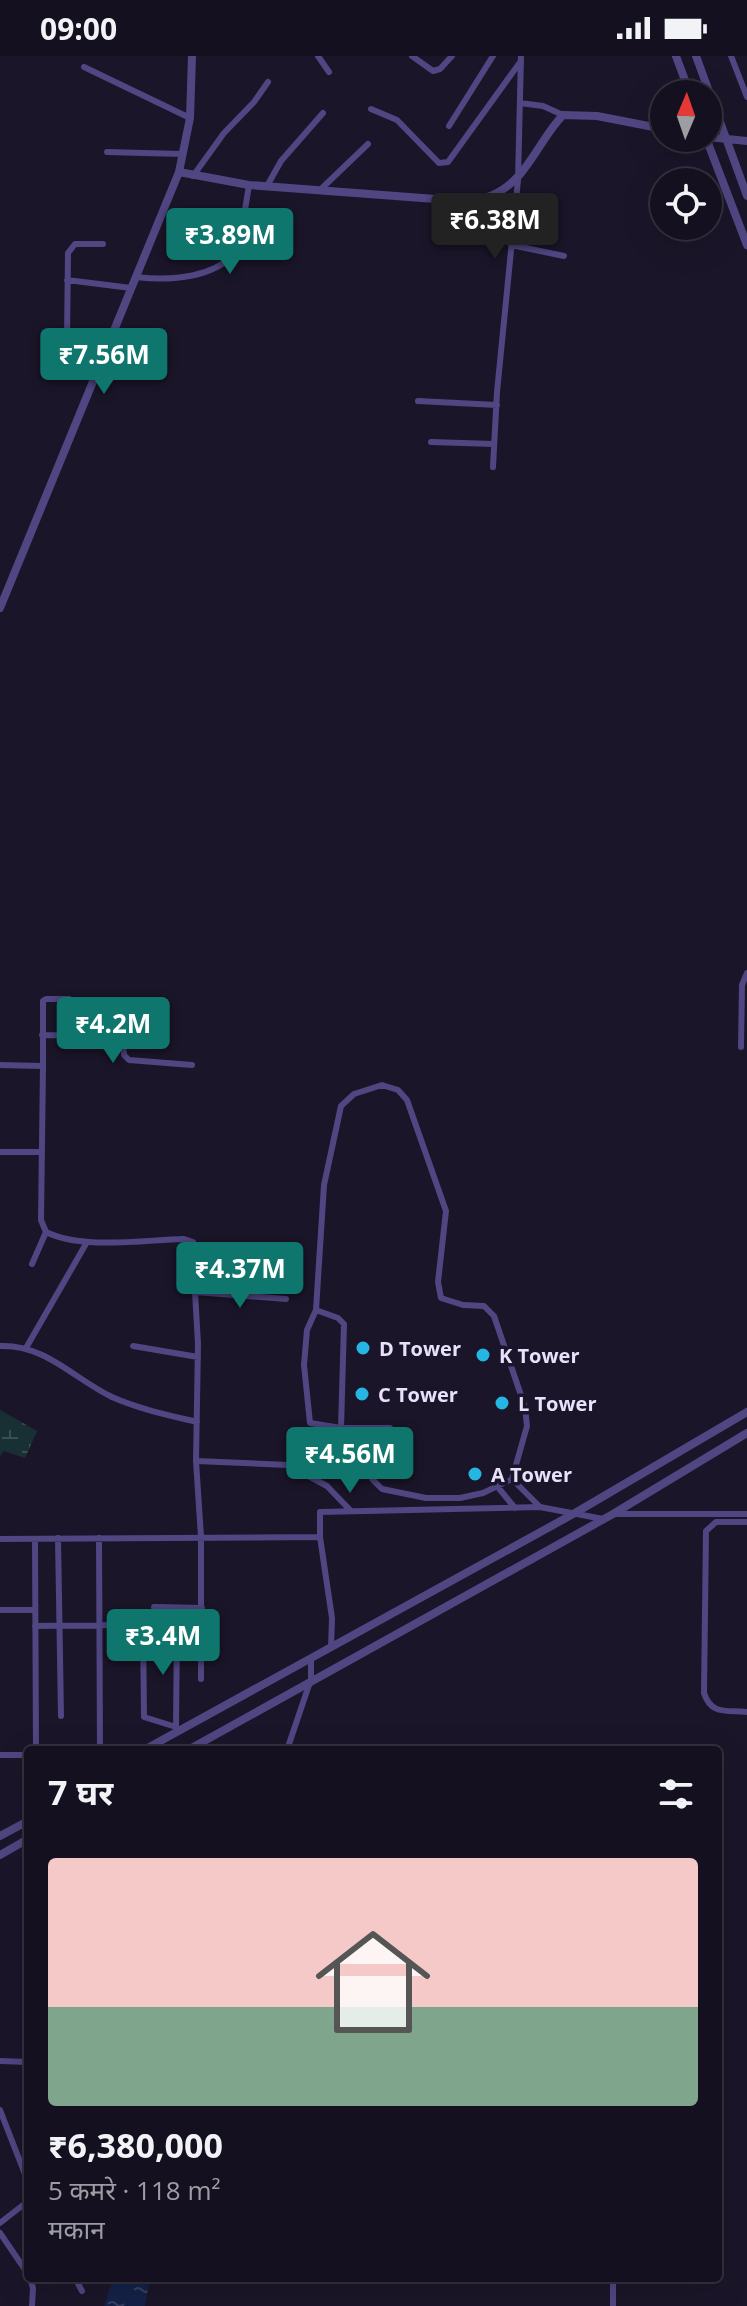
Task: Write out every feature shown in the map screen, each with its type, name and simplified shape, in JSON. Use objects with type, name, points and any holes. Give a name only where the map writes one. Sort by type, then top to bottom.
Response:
[{"type":"street","points":[[0,608],[179,172],[190,118],[192,56]]},
{"type":"street","points":[[318,56],[329,72]]},
{"type":"street","points":[[412,56],[427,69],[436,71],[452,56]]},
{"type":"street","points":[[449,126],[493,56]]},
{"type":"street","points":[[676,56],[685,80]]},
{"type":"street","points":[[696,56],[747,196]]},
{"type":"street","points":[[731,56],[747,97]]},
{"type":"street","points":[[493,467],[518,180],[521,58]]},
{"type":"street","points":[[371,109],[397,120],[439,163],[448,162],[521,58]]},
{"type":"street","points":[[84,67],[190,118]]},
{"type":"street","points":[[193,176],[224,133],[254,102],[268,82]]},
{"type":"street","points":[[520,103],[543,106],[563,115],[597,116],[650,126]]},
{"type":"street","points":[[267,186],[281,161],[323,113]]},
{"type":"street","points":[[179,172],[249,185],[462,201],[492,196],[518,180],[533,153],[563,115]]},
{"type":"street","points":[[722,140],[747,141]]},
{"type":"street","points":[[320,190],[368,144]]},
{"type":"street","points":[[107,152],[182,154]]},
{"type":"street","points":[[712,152],[747,245]]},
{"type":"street","points":[[136,277],[165,281],[211,270],[234,256],[239,247],[249,185]]},
{"type":"street","points":[[67,340],[68,253],[71,247],[82,243],[103,244]]},
{"type":"street","points":[[511,245],[564,256]]},
{"type":"street","points":[[67,280],[131,288]]},
{"type":"street","points":[[418,401],[497,405]]},
{"type":"street","points":[[431,442],[494,444]]},
{"type":"street","points":[[741,1047],[742,985],[747,973]]},
{"type":"street","points":[[69,999],[43,1001],[41,1220],[46,1232],[58,1238],[87,1242],[184,1239],[193,1242],[198,1251],[195,1292],[198,1357],[196,1461],[201,1537],[201,1679]]},
{"type":"street","points":[[42,1035],[119,1036],[123,1041],[124,1055],[129,1060],[192,1065]]},
{"type":"street","points":[[0,1065],[43,1066]]},
{"type":"street","points":[[382,1085],[398,1090],[407,1100],[446,1211],[438,1282],[441,1298],[463,1305],[484,1306],[494,1316],[525,1407],[527,1426],[512,1479],[483,1493],[460,1498],[426,1498],[382,1489],[372,1479],[375,1460],[396,1437],[390,1428],[341,1428],[310,1423],[304,1365],[307,1330],[316,1310],[324,1185],[341,1106],[354,1094],[382,1085]]},
{"type":"street","points":[[0,1152],[42,1152]]},
{"type":"street","points":[[32,1264],[46,1232]]},
{"type":"street","points":[[26,1348],[87,1242]]},
{"type":"street","points":[[195,1292],[286,1299]]},
{"type":"street","points":[[316,1310],[338,1318],[344,1324],[341,1428]]},
{"type":"street","points":[[0,1346],[26,1348],[56,1361],[112,1396],[150,1411],[197,1422]]},
{"type":"street","points":[[133,1346],[198,1357]]},
{"type":"street","points":[[150,1746],[176,1729],[311,1659],[575,1513],[747,1412]]},
{"type":"street","points":[[195,1746],[613,1514],[747,1433]]},
{"type":"street","points":[[196,1461],[288,1465],[327,1486],[350,1510]]},
{"type":"street","points":[[512,1479],[540,1507]]},
{"type":"street","points":[[497,1486],[515,1508]]},
{"type":"street","points":[[331,1648],[329,1592],[320,1537],[320,1512],[540,1507],[603,1519]]},
{"type":"street","points":[[613,1514],[747,1514]]},
{"type":"street","points":[[747,1522],[716,1522],[706,1531],[704,1693],[712,1709],[747,1712]]},
{"type":"street","points":[[0,1539],[320,1537]]},
{"type":"street","points":[[58,1538],[61,1716]]},
{"type":"street","points":[[99,1538],[100,1746]]},
{"type":"street","points":[[35,1539],[36,1746]]},
{"type":"street","points":[[154,1607],[202,1608]]},
{"type":"street","points":[[0,1610],[35,1610]]},
{"type":"street","points":[[143,1624],[144,1717],[176,1729]]},
{"type":"street","points":[[176,1729],[177,1624]]},
{"type":"street","points":[[35,1626],[201,1624]]},
{"type":"street","points":[[288,1746],[311,1679],[311,1659]]},
{"type":"street","points":[[0,1755],[24,1755]]},
{"type":"street","points":[[0,1836],[24,1823]]},
{"type":"street","points":[[0,1855],[24,1841]]},
{"type":"street","points":[[0,2061],[24,2062]]},
{"type":"street","points":[[0,2110],[24,2172]]},
{"type":"street","points":[[0,2223],[24,2205]]},
{"type":"street","points":[[0,2233],[24,2269]]},
{"type":"street","points":[[31,2282],[32,2306]]},
{"type":"street","points":[[77,2282],[82,2291]]},
{"type":"street","points":[[613,2282],[613,2306]]},
{"type":"green space","points":[[0,1410],[37,1431],[25,1458],[4,1451],[0,1456]]},
{"type":"water","points":[[112,2282],[149,2282],[145,2306],[104,2306]]},
{"type":"place","name":"D Tower","points":[[363,1348]]},
{"type":"place","name":"K Tower","points":[[483,1355]]},
{"type":"place","name":"C Tower","points":[[362,1394]]},
{"type":"place","name":"L Tower","points":[[502,1403]]},
{"type":"place","name":"A Tower","points":[[475,1474]]}]
